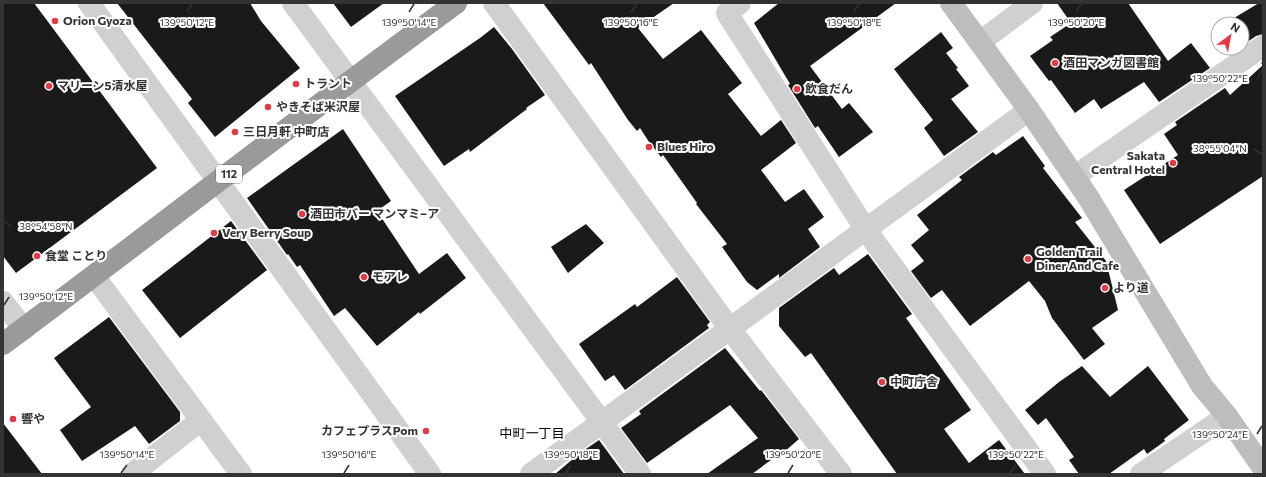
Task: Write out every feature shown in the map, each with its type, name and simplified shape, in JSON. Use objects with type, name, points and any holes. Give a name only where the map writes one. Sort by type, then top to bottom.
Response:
[{"type":"highway","name":"112","points":[[3,344],[350,81],[456,3]]},
{"type":"street","points":[[89,3],[430,474]]},
{"type":"street","points":[[293,3],[640,474]]},
{"type":"street","points":[[494,3],[730,329],[841,474]]},
{"type":"street","points":[[740,3],[727,13],[866,230],[1045,474]]},
{"type":"street","points":[[951,3],[1029,110],[1088,197],[1202,386],[1227,416],[1263,468]]},
{"type":"street","points":[[980,42],[1032,3]]},
{"type":"street","points":[[1075,178],[1085,169],[1263,46]]},
{"type":"street","points":[[531,474],[1029,110]]},
{"type":"street","points":[[94,276],[241,474]]},
{"type":"street","points":[[3,302],[24,329]]},
{"type":"street","points":[[1141,474],[1227,416]]},
{"type":"street","points":[[132,474],[201,420]]},
{"type":"building","name":"マリーン5清水屋","points":[[3,3],[34,3],[157,168],[16,273],[3,256]]},
{"type":"building","points":[[117,3],[250,3],[261,21],[300,68],[215,137],[188,103],[192,99]]},
{"type":"building","points":[[333,3],[384,3],[351,27]]},
{"type":"building","points":[[543,3],[674,3],[638,28],[663,59],[701,30],[742,83],[728,94],[761,136],[781,120],[796,143],[761,170],[785,202],[804,189],[824,217],[808,229],[820,247],[779,278],[779,274],[757,290],[747,282],[722,247],[727,244],[696,204],[697,203],[663,155],[661,157],[640,128],[637,131],[628,120],[591,63],[589,65]]},
{"type":"building","points":[[779,3],[896,3],[810,66],[842,109],[849,103],[873,132],[839,157],[818,126],[815,128],[788,85],[790,84],[754,23]]},
{"type":"building","points":[[1057,3],[1128,3],[1168,61],[1191,43],[1210,68],[1159,102],[1144,82],[1101,109],[1094,99],[1075,113],[1051,80],[1049,81],[1030,56],[1053,40],[1050,37],[1071,23]]},
{"type":"building","points":[[1259,3],[1263,3],[1263,34],[1256,36],[1250,40],[1250,16],[1237,16]]},
{"type":"building","points":[[494,27],[545,95],[470,152],[469,149],[444,166],[395,96]]},
{"type":"building","points":[[941,32],[953,48],[946,53],[958,68],[956,69],[969,86],[951,99],[978,132],[944,156],[924,128],[933,120],[894,69]]},
{"type":"building","points":[[1263,65],[1263,176],[1160,244],[1124,190],[1178,155],[1164,134],[1177,125],[1175,122],[1225,88],[1230,95]]},
{"type":"building","points":[[343,129],[391,201],[377,211],[419,274],[447,253],[466,278],[420,314],[419,312],[377,346],[345,308],[334,316],[300,265],[297,267],[288,254],[287,255],[247,198]]},
{"type":"building","points":[[1023,136],[1045,166],[1043,168],[1082,218],[1075,222],[1106,261],[1118,310],[1092,328],[1105,344],[1084,360],[1052,318],[1045,301],[1029,281],[970,326],[942,290],[931,298],[911,271],[924,261],[911,245],[929,230],[917,215],[962,180],[959,177],[993,152],[996,155]]},
{"type":"building","points":[[231,221],[267,270],[180,338],[142,290]]},
{"type":"building","points":[[586,224],[604,243],[568,273],[551,247]]},
{"type":"building","points":[[868,254],[912,314],[906,318],[971,410],[944,429],[969,463],[999,440],[1025,474],[897,474],[811,353],[805,357],[779,326],[779,308],[834,268],[839,275]]},
{"type":"building","points":[[677,277],[710,322],[707,325],[709,328],[625,390],[614,375],[605,381],[579,344],[635,304],[637,307]]},
{"type":"building","points":[[109,317],[180,412],[180,421],[149,444],[135,426],[82,461],[60,430],[91,407],[54,358]]},
{"type":"building","points":[[725,348],[760,391],[761,390],[799,439],[776,459],[775,457],[752,474],[707,474],[758,438],[730,405],[647,463],[621,428],[641,414],[639,411]]},
{"type":"building","points":[[1082,366],[1110,397],[1148,366],[1189,420],[1164,439],[1165,441],[1147,454],[1144,449],[1109,474],[1079,474],[1069,460],[1074,457],[1046,418],[1038,425],[1025,410],[1059,382]]},
{"type":"building","points":[[3,423],[42,474],[3,474]]},
{"type":"building","points":[[599,440],[624,474],[555,474],[580,453]]},
{"type":"place","name":"Orion Gyoza","points":[[55,21]]},
{"type":"place","name":"酒田マンガ図書館","points":[[1055,63]]},
{"type":"place","name":"トラント","points":[[296,84]]},
{"type":"place","name":"マリーン5清水屋","points":[[49,86]]},
{"type":"place","name":"飲食だん","points":[[797,89]]},
{"type":"place","name":"やきそば米沢屋","points":[[268,107]]},
{"type":"place","name":"三日月軒 中町店","points":[[235,132]]},
{"type":"place","name":"Blues Hiro","points":[[649,147]]},
{"type":"place","name":"Sakata Central Hotel","points":[[1173,163]]},
{"type":"place","name":"酒田市バー マンマミ−ア","points":[[302,214]]},
{"type":"place","name":"Very Berry Soup","points":[[214,233]]},
{"type":"place","name":"食堂 ことり","points":[[37,256]]},
{"type":"place","name":"Golden Trail Diner And Cafe","points":[[1028,259]]},
{"type":"place","name":"モアレ","points":[[364,277]]},
{"type":"place","name":"より道","points":[[1105,288]]},
{"type":"place","name":"中町庁舎","points":[[882,382]]},
{"type":"place","name":"響や","points":[[13,419]]},
{"type":"place","name":"カフェプラスPom","points":[[426,431]]},
{"type":"district","name":"中町一丁目","points":[[532,433]]}]
